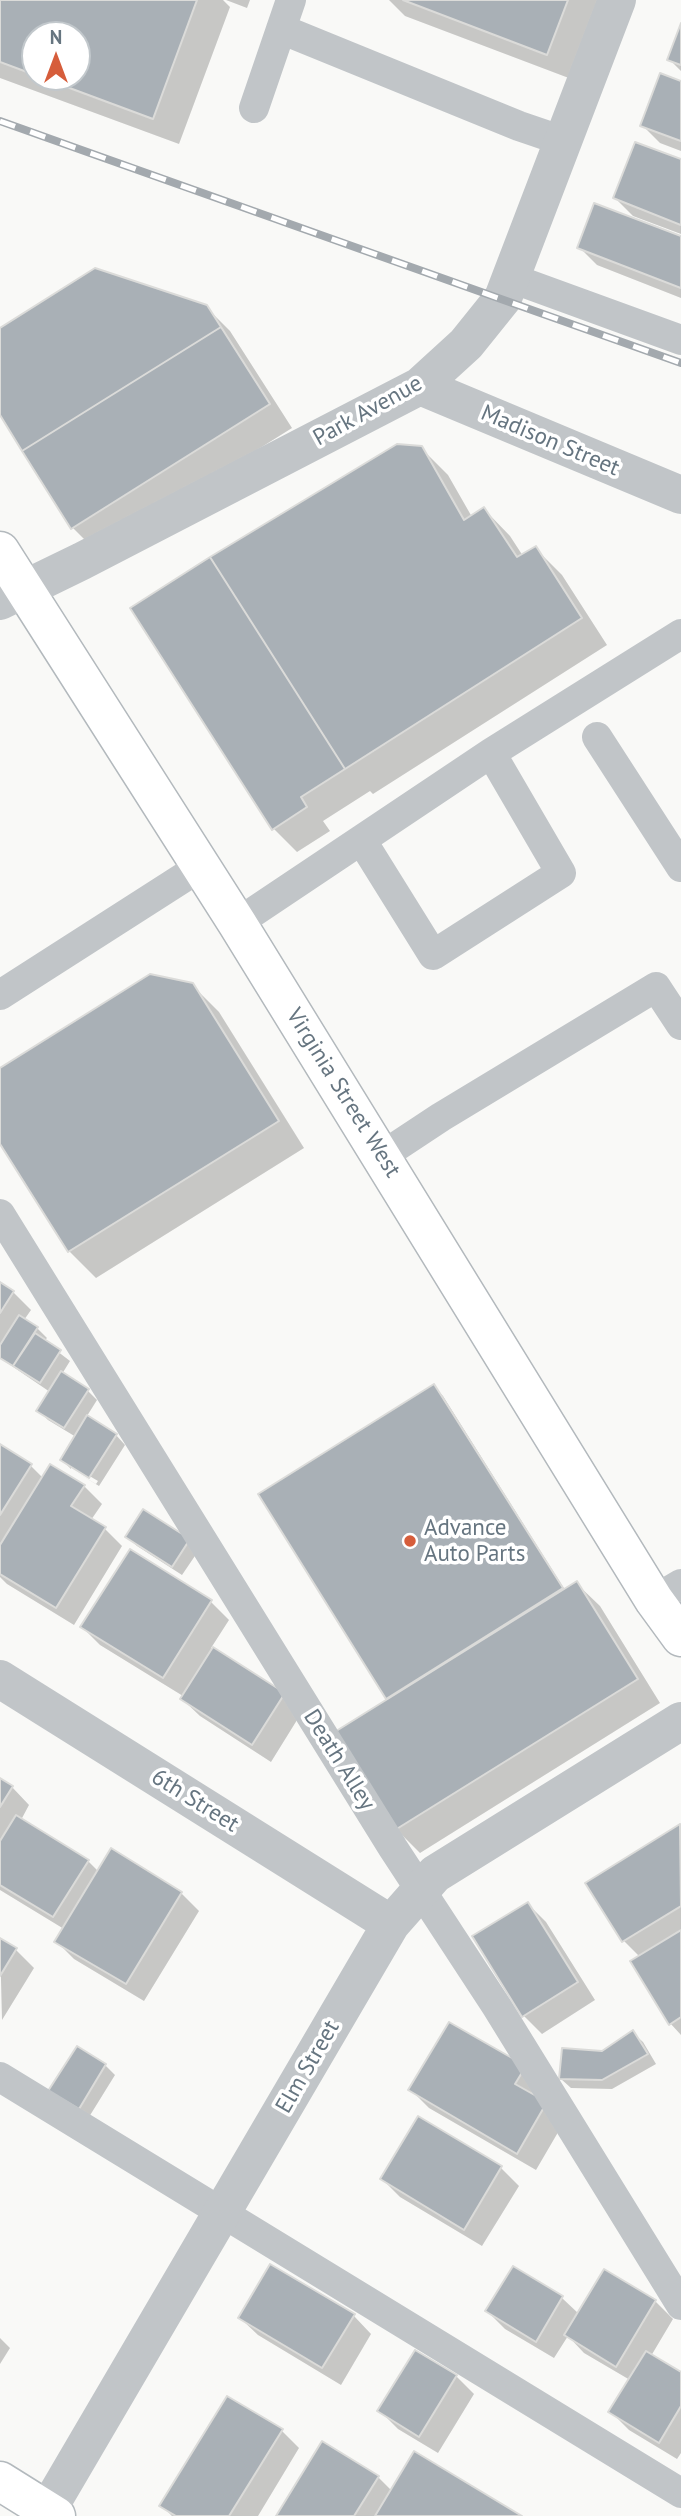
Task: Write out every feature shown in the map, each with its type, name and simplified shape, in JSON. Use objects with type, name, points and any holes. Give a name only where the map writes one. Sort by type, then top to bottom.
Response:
[{"type":"main road","name":"Virginia Street West","points":[[0,551],[13,595],[237,923],[382,1156],[668,1592],[681,1637]]},
{"type":"main road","points":[[0,2481],[49,2514]]},
{"type":"street","name":"Park Avenue","points":[[13,595],[420,386],[466,344],[503,298],[617,0]]},
{"type":"street","name":"Madison Street","points":[[420,386],[681,495]]},
{"type":"street","name":"6th Street","points":[[0,1679],[391,1924]]},
{"type":"street","name":"Elm Street","points":[[49,2514],[391,1924],[435,1874],[681,1721]]},
{"type":"lane","points":[[254,108],[291,0]]},
{"type":"lane","points":[[281,29],[519,126],[563,141]]},
{"type":"lane","points":[[511,278],[681,340]]},
{"type":"lane","points":[[237,923],[491,753],[681,634]]},
{"type":"lane","points":[[597,737],[681,867]]},
{"type":"lane","points":[[362,841],[433,955],[561,873],[491,753]]},
{"type":"lane","points":[[0,995],[200,867]]},
{"type":"lane","points":[[382,1156],[441,1116],[656,986],[681,1025]]},
{"type":"lane","name":"Death Alley","points":[[0,1214],[681,2305]]},
{"type":"lane","points":[[0,2077],[681,2493]]},
{"type":"building","points":[[0,0],[197,0],[153,119],[78,91],[91,91],[91,21],[21,21],[21,70],[0,62]]},
{"type":"building","points":[[403,0],[568,0],[547,55]]},
{"type":"building","points":[[681,23],[681,65],[667,60]]},
{"type":"building","points":[[660,73],[681,81],[681,141],[640,126]]},
{"type":"building","points":[[635,142],[681,159],[681,225],[613,198]]},
{"type":"building","points":[[594,203],[681,236],[681,288],[577,248]]},
{"type":"building","points":[[95,268],[207,305],[221,327],[22,451],[0,415],[0,328]]},
{"type":"building","points":[[221,327],[270,404],[71,529],[22,451]]},
{"type":"building","points":[[397,444],[422,446],[464,520],[484,507],[517,557],[536,546],[582,618],[345,769],[210,557]]},
{"type":"building","points":[[210,557],[345,769],[301,797],[307,807],[272,830],[130,608]]},
{"type":"building","points":[[150,974],[193,983],[279,1121],[68,1252],[0,1144],[0,1068]]},
{"type":"building","points":[[0,1282],[14,1291],[0,1313]]},
{"type":"building","points":[[19,1315],[38,1327],[13,1366],[0,1358],[0,1345]]},
{"type":"building","points":[[35,1333],[61,1350],[40,1383],[13,1366]]},
{"type":"building","points":[[61,1371],[89,1389],[64,1428],[36,1411]]},
{"type":"building","name":"Advance Auto Parts","points":[[434,1384],[563,1588],[386,1699],[258,1494]]},
{"type":"building","points":[[87,1415],[117,1434],[89,1478],[60,1460]]},
{"type":"building","points":[[0,1444],[32,1464],[0,1515]]},
{"type":"building","points":[[50,1464],[85,1485],[71,1506],[106,1527],[56,1608],[0,1574],[0,1545]]},
{"type":"building","points":[[143,1509],[190,1539],[172,1567],[125,1537]]},
{"type":"building","points":[[130,1549],[212,1600],[163,1678],[80,1627]]},
{"type":"building","points":[[577,1581],[638,1679],[395,1830],[333,1733]]},
{"type":"building","points":[[213,1647],[285,1693],[252,1745],[180,1699]]},
{"type":"building","points":[[0,1778],[13,1786],[0,1807]]},
{"type":"building","points":[[16,1815],[89,1860],[53,1917],[0,1885],[0,1841]]},
{"type":"building","points":[[680,1824],[681,1906],[622,1942],[585,1883]]},
{"type":"building","points":[[111,1848],[182,1892],[126,1984],[54,1942]]},
{"type":"building","points":[[528,1902],[578,1982],[522,2017],[472,1936]]},
{"type":"building","points":[[681,1930],[681,2017],[669,2025],[630,1961]]},
{"type":"building","points":[[0,1938],[17,1948],[0,1976]]},
{"type":"building","points":[[449,2022],[526,2066],[515,2084],[547,2102],[517,2154],[408,2090]]},
{"type":"building","points":[[633,2030],[648,2054],[602,2080],[559,2079],[562,2048],[602,2051]]},
{"type":"building","points":[[77,2046],[106,2064],[79,2109],[48,2091]]},
{"type":"building","points":[[418,2116],[502,2166],[464,2230],[380,2179]]},
{"type":"building","points":[[270,2264],[355,2314],[322,2368],[238,2318]]},
{"type":"building","points":[[513,2266],[563,2296],[536,2342],[485,2311]]},
{"type":"building","points":[[604,2269],[656,2300],[616,2367],[564,2335]]},
{"type":"building","points":[[415,2350],[457,2375],[419,2437],[377,2411]]},
{"type":"building","points":[[646,2351],[681,2372],[681,2406],[659,2443],[608,2412]]},
{"type":"building","points":[[227,2396],[283,2429],[229,2516],[176,2516],[159,2506]]},
{"type":"building","points":[[322,2441],[379,2476],[354,2516],[276,2516]]},
{"type":"building","points":[[414,2451],[522,2516],[375,2516]]},
{"type":"railway","points":[[0,121],[681,363]]},
{"type":"place","name":"Advance Auto Parts","points":[[410,1541]]}]
